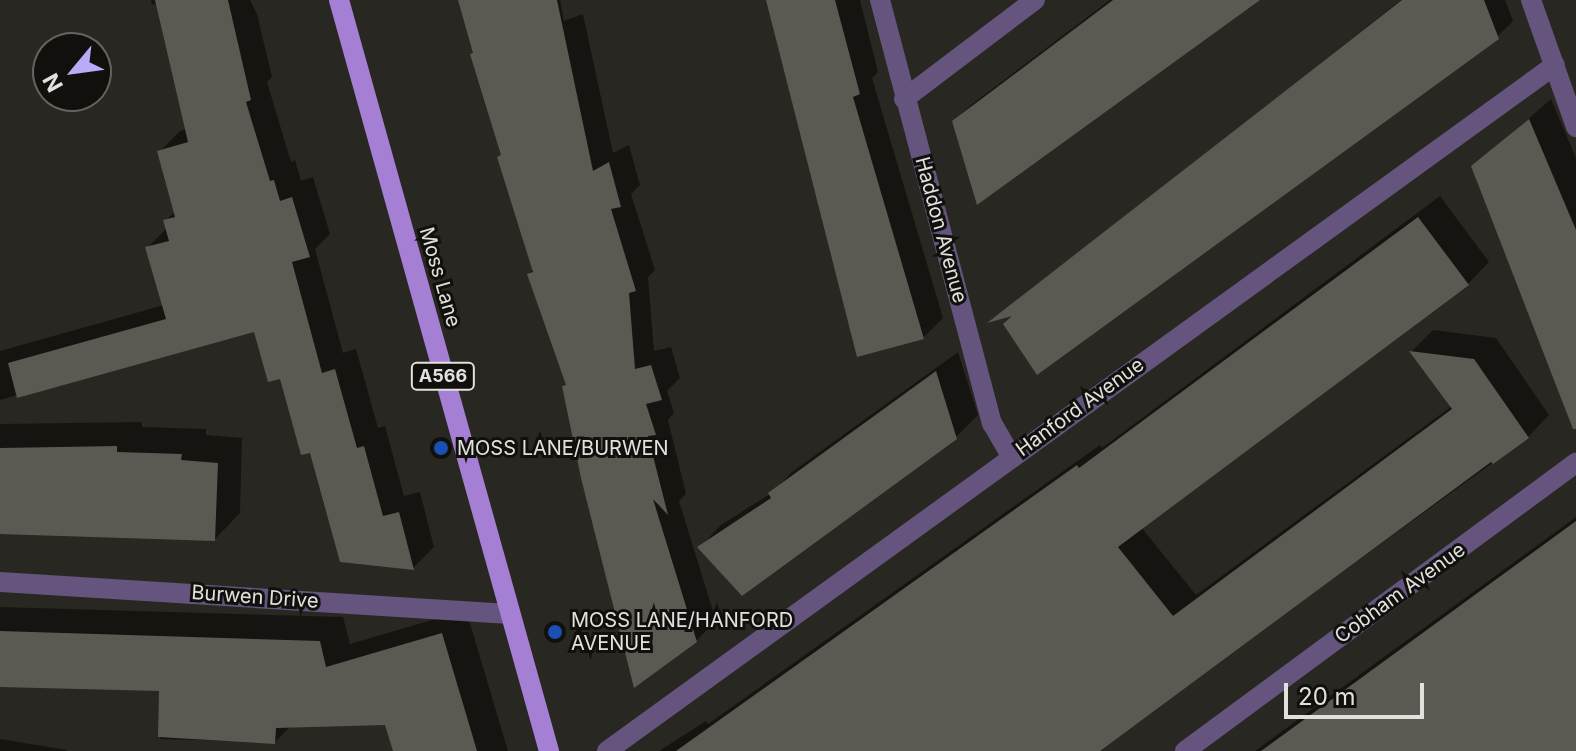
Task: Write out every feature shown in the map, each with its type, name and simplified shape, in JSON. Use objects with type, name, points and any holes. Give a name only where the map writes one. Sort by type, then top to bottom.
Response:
[{"type":"main road","name":"Moss Lane","points":[[339,0],[549,751]]},
{"type":"street","name":"Haddon Avenue","points":[[880,0],[992,423],[1012,457]]},
{"type":"street","points":[[904,99],[1035,0]]},
{"type":"street","points":[[1531,0],[1576,127]]},
{"type":"street","name":"Hanford Avenue","points":[[607,751],[1555,65]]},
{"type":"street","name":"Cobham Avenue","points":[[1185,751],[1576,463]]},
{"type":"street","name":"Burwen Drive","points":[[0,582],[510,614]]},
{"type":"building","points":[[155,0],[228,0],[251,100],[246,102],[270,181],[274,180],[280,201],[292,197],[310,257],[292,262],[322,373],[335,369],[357,448],[364,446],[383,516],[399,512],[414,570],[340,562],[310,453],[301,455],[280,379],[268,382],[254,332],[17,398],[8,363],[166,319],[145,247],[169,241],[163,220],[175,217],[157,151],[188,142]]},
{"type":"building","points":[[458,0],[557,0],[593,171],[609,162],[621,207],[611,209],[636,291],[629,293],[635,369],[651,365],[662,400],[646,404],[656,435],[648,436],[668,515],[653,499],[697,642],[634,688],[581,478],[562,386],[566,385],[527,274],[533,272],[497,157],[501,155],[470,54],[473,53]]},
{"type":"building","points":[[766,0],[835,0],[860,94],[853,97],[924,339],[857,357]]},
{"type":"building","points":[[1113,0],[1260,0],[977,205],[952,121]]},
{"type":"building","points":[[1402,0],[1484,0],[1499,39],[1037,375],[1003,324],[1012,316],[987,323]]},
{"type":"building","points":[[1529,119],[1576,230],[1576,429],[1573,429],[1471,166]]},
{"type":"building","points":[[1418,217],[1469,285],[1118,547],[1173,616],[1452,409],[1409,351],[1474,359],[1529,438],[1493,464],[1491,462],[1100,751],[676,751],[1077,465],[1079,468]]},
{"type":"building","points":[[936,371],[957,439],[742,596],[697,547],[771,498],[768,493]]},
{"type":"building","points":[[117,446],[117,452],[182,454],[181,460],[218,463],[215,541],[0,534],[0,448]]},
{"type":"building","points":[[1576,521],[1576,751],[1261,751]]},
{"type":"building","points":[[0,631],[320,641],[326,667],[442,633],[477,751],[393,751],[385,725],[276,728],[275,744],[158,737],[159,691],[0,687]]},
{"type":"place","name":"MOSS LANE/BURWEN","points":[[441,448]]},
{"type":"place","name":"MOSS LANE/HANFORD AVENUE","points":[[555,632]]}]
